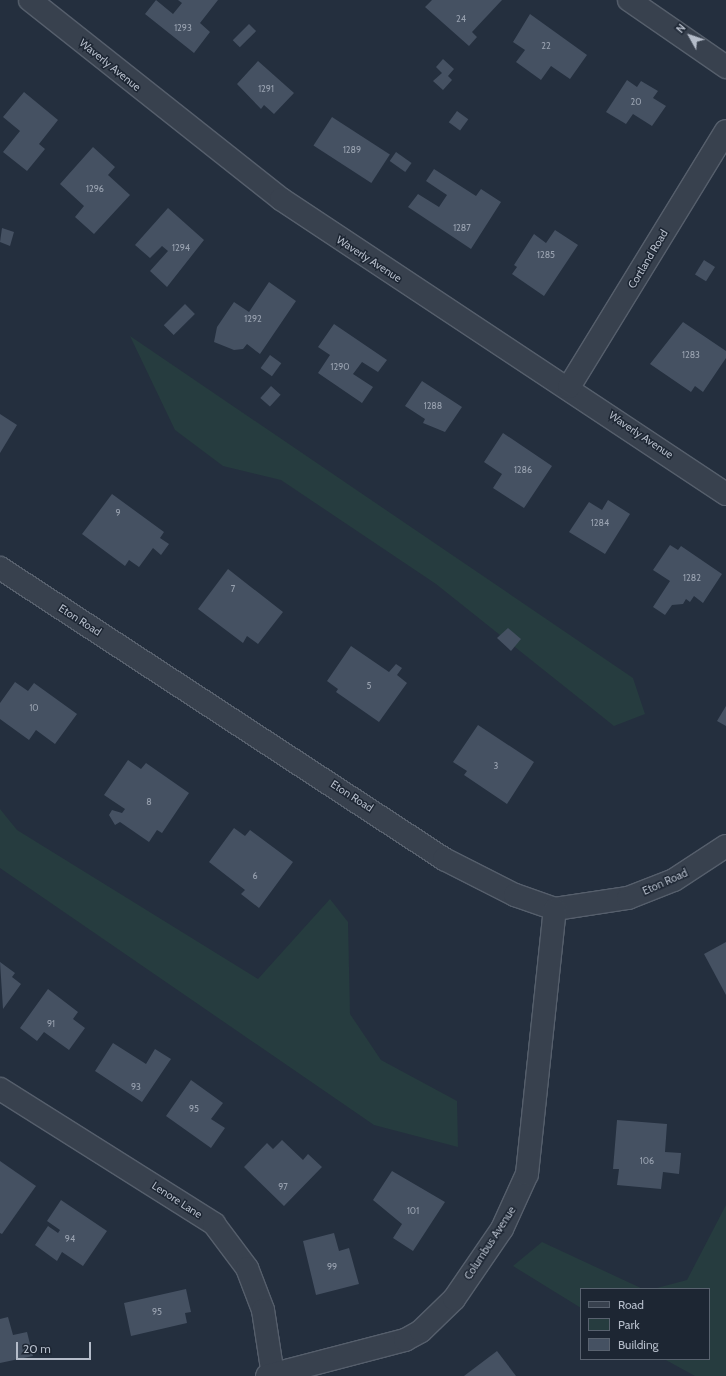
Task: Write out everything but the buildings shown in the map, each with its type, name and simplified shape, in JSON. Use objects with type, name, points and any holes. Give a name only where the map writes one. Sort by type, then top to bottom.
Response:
[{"type":"street","name":"Waverly Avenue","points":[[30,0],[281,199],[570,387],[726,494]]},
{"type":"street","points":[[629,0],[726,67]]},
{"type":"street","name":"Cortland Road","points":[[570,387],[726,130]]},
{"type":"street","name":"Eton Road","points":[[0,568],[444,860],[477,878],[555,909],[628,898],[674,880],[726,846]]},
{"type":"street","name":"Columbus Avenue","points":[[270,1375],[405,1340],[421,1331],[454,1299],[502,1229],[527,1174],[555,909]]},
{"type":"street","name":"Lenore Lane","points":[[0,1090],[214,1224],[247,1268],[261,1303],[270,1375]]},
{"type":"green space","points":[[130,336],[633,678],[645,714],[614,726],[436,584],[281,480],[223,466],[175,430]]},
{"type":"green space","points":[[0,809],[17,830],[258,979],[330,899],[348,922],[350,1014],[381,1060],[457,1101],[458,1147],[374,1125],[0,868]]},
{"type":"green space","points":[[726,1205],[726,1376],[695,1376],[666,1360],[710,1360],[710,1288],[657,1288],[687,1280]]},
{"type":"green space","points":[[542,1242],[641,1288],[580,1288],[580,1307],[513,1266]]}]
